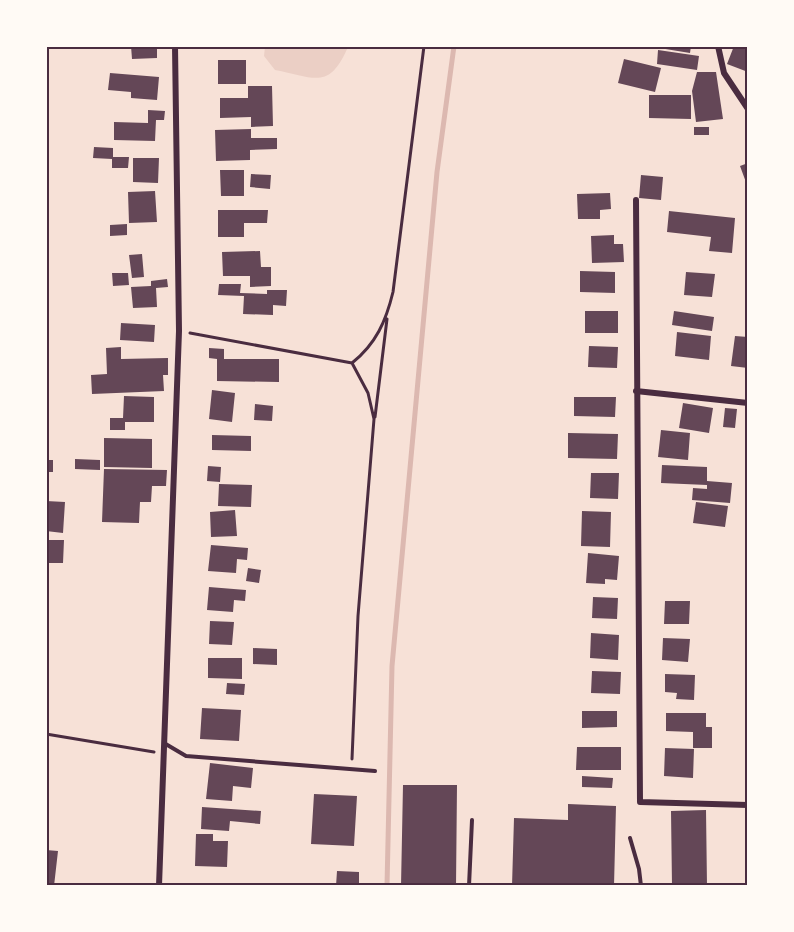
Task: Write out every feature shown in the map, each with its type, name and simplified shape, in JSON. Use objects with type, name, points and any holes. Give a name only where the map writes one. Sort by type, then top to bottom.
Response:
[{"type":"street","points":[[159,885],[179,331],[175,46]]},
{"type":"street","points":[[718,46],[724,73],[747,109]]},
{"type":"street","points":[[636,200],[640,802],[747,805]]},
{"type":"street","points":[[636,391],[747,402]]},
{"type":"lane","points":[[164,742],[186,756],[375,771]]},
{"type":"lane","points":[[469,885],[472,820]]},
{"type":"lane","points":[[630,838],[639,869],[640,885]]},
{"type":"path","points":[[351,768],[358,615],[374,419],[401,237],[415,100],[424,46]]},
{"type":"path","points":[[179,331],[352,363],[370,349],[388,316]]},
{"type":"path","points":[[352,363],[368,393],[374,419]]},
{"type":"path","points":[[46,734],[164,753]]},
{"type":"shaded area","points":[[265,46],[348,47],[334,70],[320,78],[311,78],[275,70],[264,56]]},
{"type":"building","points":[[131,46],[157,46],[157,58],[132,59]]},
{"type":"building","points":[[647,46],[691,46],[690,53]]},
{"type":"building","points":[[734,46],[748,50],[748,72],[727,64]]},
{"type":"building","points":[[658,50],[699,56],[697,70],[657,64]]},
{"type":"building","points":[[624,59],[661,68],[655,92],[618,83]]},
{"type":"building","points":[[218,60],[246,60],[246,84],[218,84]]},
{"type":"building","points":[[697,72],[716,72],[723,119],[696,122],[692,91]]},
{"type":"building","points":[[110,73],[159,77],[157,100],[131,98],[131,92],[108,90]]},
{"type":"building","points":[[248,86],[272,86],[273,126],[251,127],[251,117],[220,118],[220,98],[248,98]]},
{"type":"building","points":[[649,95],[691,95],[691,119],[649,118]]},
{"type":"building","points":[[148,110],[165,111],[164,120],[156,120],[155,141],[114,140],[114,122],[148,123]]},
{"type":"building","points":[[694,127],[709,127],[709,135],[694,135]]},
{"type":"building","points":[[251,129],[251,138],[277,138],[277,149],[250,150],[250,160],[216,161],[215,130]]},
{"type":"building","points":[[94,147],[113,148],[113,157],[129,157],[128,168],[112,168],[112,159],[93,158]]},
{"type":"building","points":[[133,158],[159,158],[158,183],[133,182]]},
{"type":"building","points":[[748,163],[748,185],[747,185],[740,166]]},
{"type":"building","points":[[220,170],[244,170],[244,196],[221,196]]},
{"type":"building","points":[[251,174],[271,175],[270,189],[250,187]]},
{"type":"building","points":[[641,175],[663,177],[661,200],[639,198]]},
{"type":"building","points":[[155,191],[157,222],[129,223],[128,192]]},
{"type":"building","points":[[610,193],[611,209],[600,210],[600,219],[578,219],[577,194]]},
{"type":"building","points":[[218,210],[268,210],[267,223],[244,223],[244,237],[218,237]]},
{"type":"building","points":[[669,211],[735,218],[732,253],[709,251],[711,237],[667,232]]},
{"type":"building","points":[[127,224],[127,235],[110,236],[110,225]]},
{"type":"building","points":[[614,235],[614,244],[623,244],[624,262],[592,263],[591,236]]},
{"type":"building","points":[[260,251],[261,267],[271,267],[271,286],[250,287],[250,276],[223,276],[222,252]]},
{"type":"building","points":[[142,254],[144,277],[132,278],[129,255]]},
{"type":"building","points":[[580,271],[615,272],[615,293],[580,292]]},
{"type":"building","points":[[686,272],[715,274],[712,297],[684,295]]},
{"type":"building","points":[[112,273],[128,273],[129,285],[113,286]]},
{"type":"building","points":[[167,279],[168,287],[156,288],[157,307],[133,308],[131,287],[151,286],[151,281]]},
{"type":"building","points":[[219,284],[241,284],[240,293],[267,294],[267,290],[287,290],[286,306],[273,305],[273,315],[243,314],[244,296],[218,295]]},
{"type":"building","points":[[585,311],[618,311],[618,333],[585,333]]},
{"type":"building","points":[[674,311],[714,317],[712,331],[672,325]]},
{"type":"building","points":[[121,323],[155,325],[154,342],[120,340]]},
{"type":"building","points":[[677,332],[711,336],[709,360],[675,356]]},
{"type":"building","points":[[735,336],[748,337],[748,368],[731,366]]},
{"type":"building","points":[[589,346],[618,347],[617,368],[588,367]]},
{"type":"building","points":[[121,347],[121,359],[168,358],[168,375],[163,375],[164,391],[92,394],[91,375],[107,374],[106,348]]},
{"type":"building","points":[[209,348],[224,349],[224,359],[279,359],[279,382],[217,381],[217,359],[209,358]]},
{"type":"building","points":[[212,390],[235,393],[232,422],[209,419]]},
{"type":"building","points":[[124,396],[154,397],[154,422],[125,422],[125,430],[110,430],[110,418],[123,418]]},
{"type":"building","points":[[574,397],[616,397],[615,417],[574,416]]},
{"type":"building","points":[[683,403],[713,408],[709,433],[679,428]]},
{"type":"building","points":[[255,404],[273,406],[272,421],[254,420]]},
{"type":"building","points":[[725,408],[737,409],[735,428],[723,427]]},
{"type":"building","points":[[661,430],[690,433],[688,460],[658,457]]},
{"type":"building","points":[[568,433],[618,434],[617,459],[568,458]]},
{"type":"building","points":[[212,435],[251,436],[251,451],[212,450]]},
{"type":"building","points":[[104,438],[152,439],[152,468],[104,467]]},
{"type":"building","points":[[75,459],[100,460],[100,470],[75,469]]},
{"type":"building","points":[[46,460],[53,460],[53,472],[46,472]]},
{"type":"building","points":[[662,465],[707,467],[707,481],[732,483],[730,503],[692,500],[693,488],[707,489],[707,485],[661,483]]},
{"type":"building","points":[[208,466],[221,467],[220,482],[207,481]]},
{"type":"building","points":[[104,469],[167,470],[166,486],[152,486],[151,502],[140,502],[139,523],[102,522]]},
{"type":"building","points":[[591,473],[619,473],[618,499],[590,498]]},
{"type":"building","points":[[219,484],[252,485],[251,507],[218,506]]},
{"type":"building","points":[[46,501],[65,502],[63,533],[46,531]]},
{"type":"building","points":[[696,502],[728,506],[725,527],[693,523]]},
{"type":"building","points":[[235,510],[237,536],[211,537],[210,512]]},
{"type":"building","points":[[582,511],[611,512],[610,547],[581,546]]},
{"type":"building","points":[[46,540],[64,540],[63,563],[46,563]]},
{"type":"building","points":[[211,545],[248,548],[247,560],[237,559],[236,573],[208,571]]},
{"type":"building","points":[[588,553],[619,556],[617,580],[605,579],[605,584],[586,583]]},
{"type":"building","points":[[248,568],[261,570],[259,583],[246,581]]},
{"type":"building","points":[[209,587],[246,590],[245,601],[234,600],[233,612],[207,610]]},
{"type":"building","points":[[593,597],[618,598],[617,619],[592,618]]},
{"type":"building","points":[[665,601],[690,601],[689,624],[664,624]]},
{"type":"building","points":[[210,621],[234,622],[232,645],[209,644]]},
{"type":"building","points":[[591,633],[619,635],[618,660],[590,658]]},
{"type":"building","points":[[663,638],[690,639],[688,662],[662,660]]},
{"type":"building","points":[[253,648],[277,649],[277,665],[253,664]]},
{"type":"building","points":[[208,658],[242,658],[242,679],[208,678]]},
{"type":"building","points":[[592,671],[621,672],[620,694],[591,693]]},
{"type":"building","points":[[665,674],[695,675],[694,700],[676,699],[677,693],[665,692]]},
{"type":"building","points":[[227,683],[245,684],[244,695],[226,694]]},
{"type":"building","points":[[202,708],[241,710],[239,741],[200,739]]},
{"type":"building","points":[[582,711],[617,711],[617,727],[582,728]]},
{"type":"building","points":[[666,713],[706,713],[706,727],[712,727],[712,748],[693,748],[693,732],[666,731]]},
{"type":"building","points":[[577,747],[621,747],[621,770],[576,770]]},
{"type":"building","points":[[665,748],[694,749],[693,778],[664,776]]},
{"type":"building","points":[[210,763],[253,768],[251,788],[233,786],[232,801],[206,799]]},
{"type":"building","points":[[582,776],[613,778],[612,788],[582,787]]},
{"type":"building","points":[[403,785],[457,785],[456,886],[401,886]]},
{"type":"building","points":[[314,794],[357,796],[354,846],[311,844]]},
{"type":"building","points":[[568,804],[616,806],[614,886],[512,886],[514,818],[568,820]]},
{"type":"building","points":[[202,807],[261,811],[260,824],[230,821],[229,831],[201,829]]},
{"type":"building","points":[[706,810],[707,886],[672,886],[671,811]]},
{"type":"building","points":[[196,834],[213,834],[213,841],[228,841],[227,867],[195,866]]},
{"type":"building","points":[[46,850],[58,851],[54,886],[46,886]]},
{"type":"building","points":[[337,871],[359,872],[359,886],[336,886]]},
{"type":"waterway","points":[[387,886],[392,666],[437,172],[454,46]]}]
